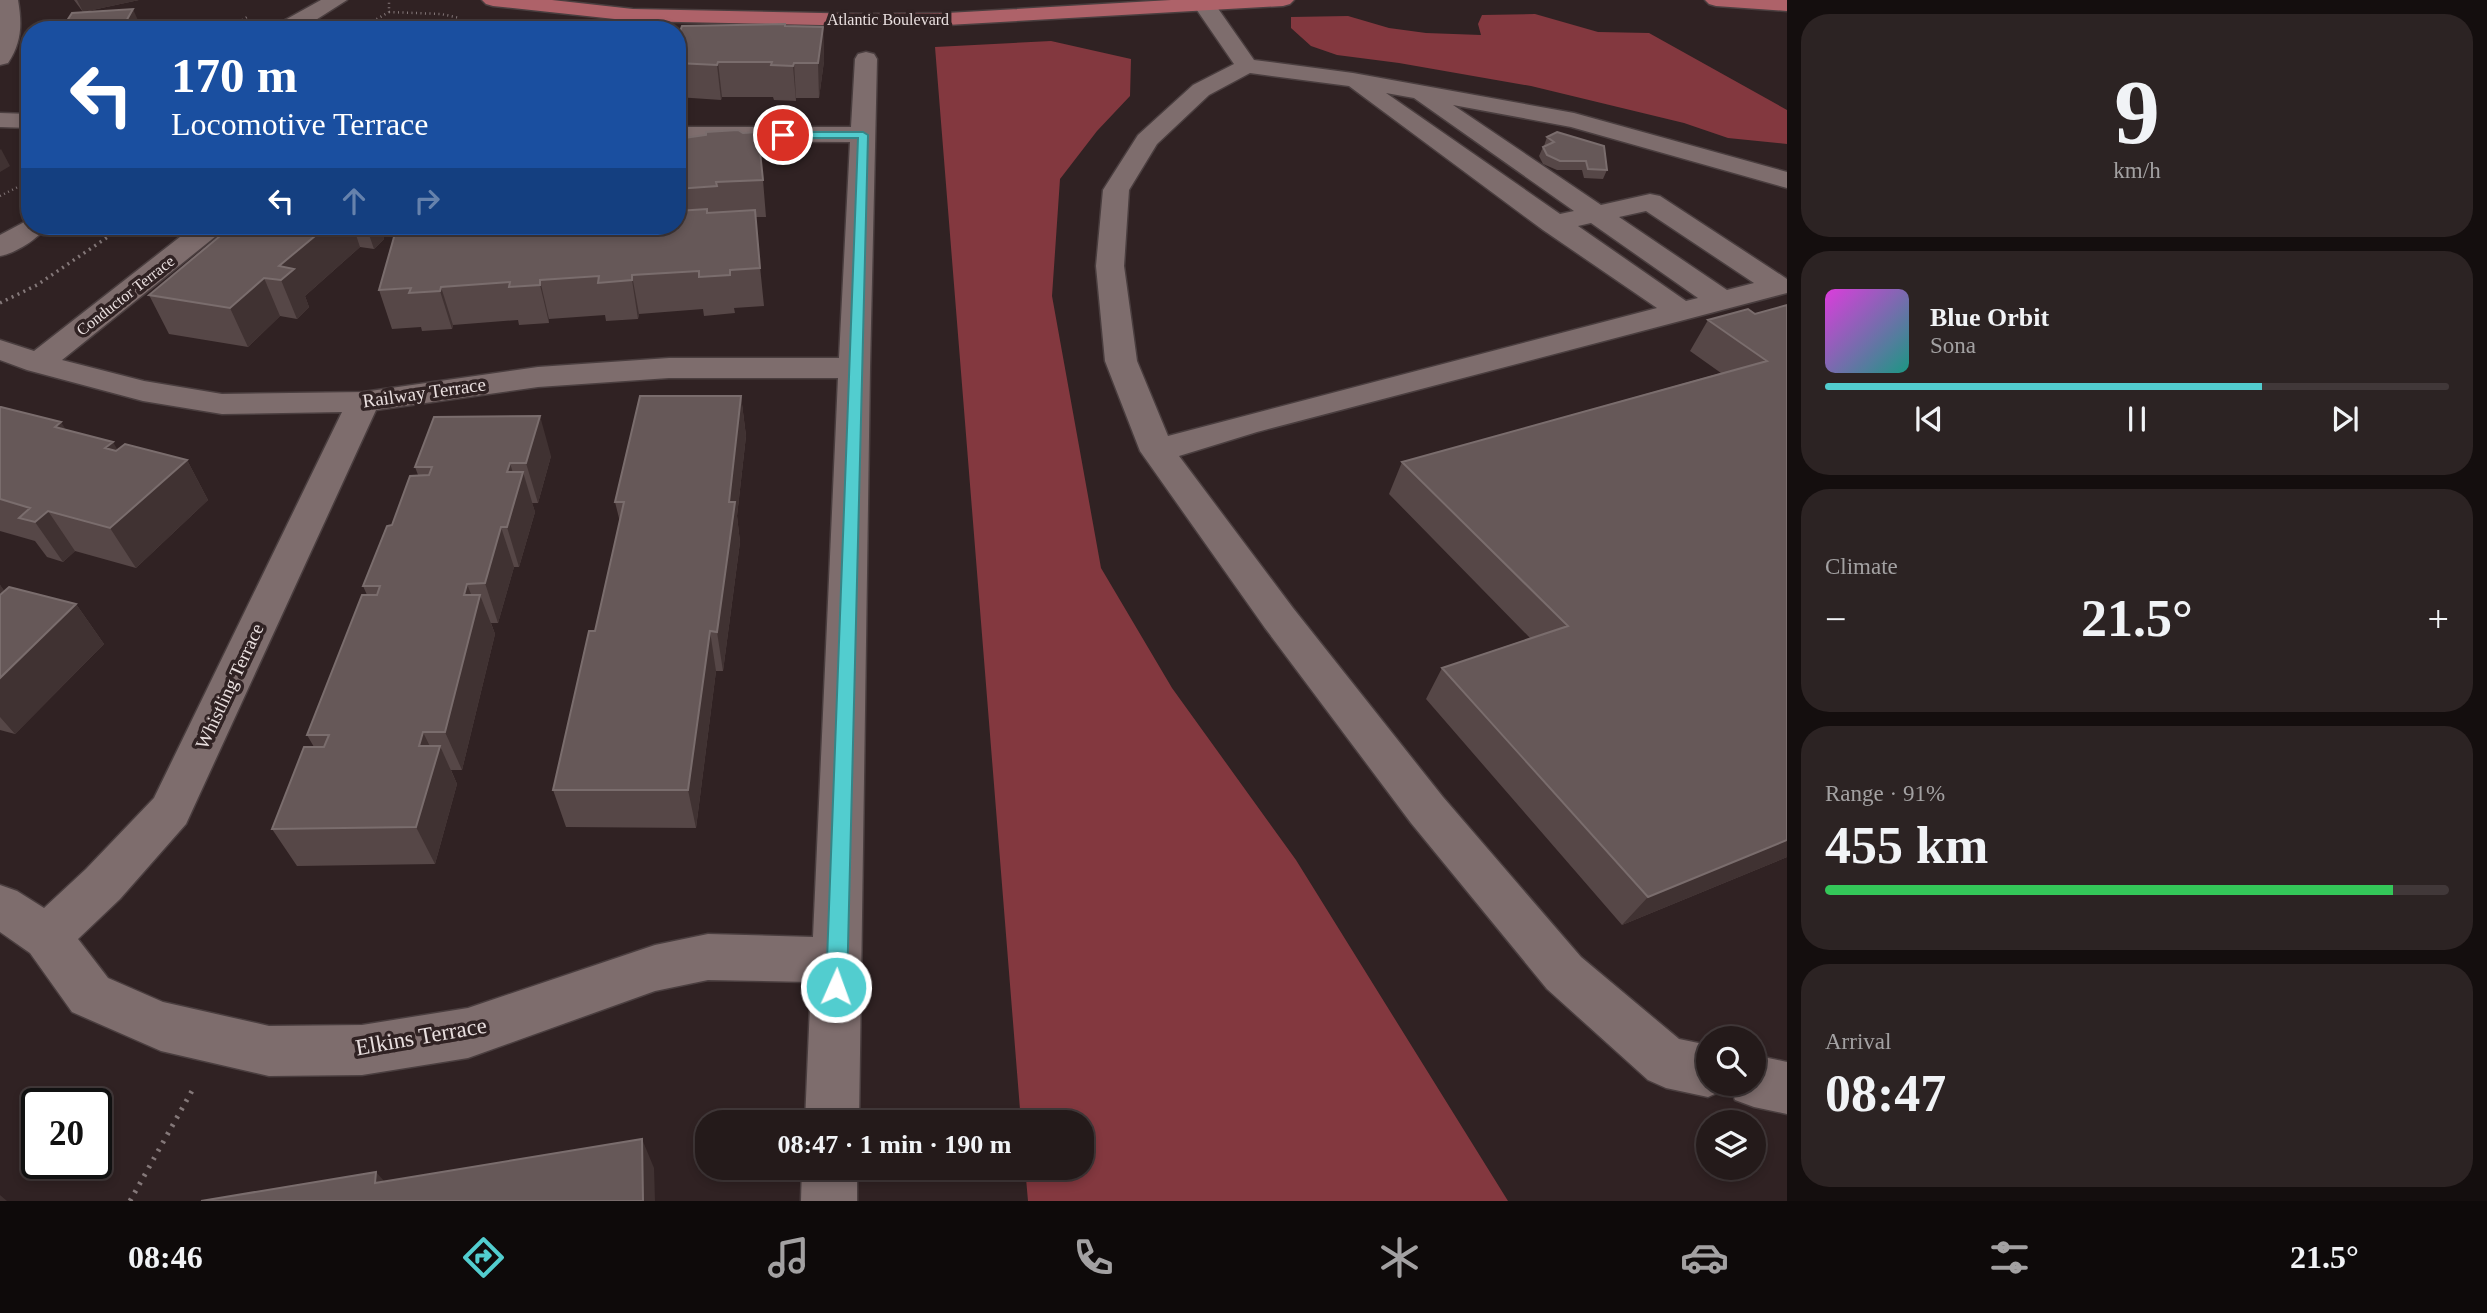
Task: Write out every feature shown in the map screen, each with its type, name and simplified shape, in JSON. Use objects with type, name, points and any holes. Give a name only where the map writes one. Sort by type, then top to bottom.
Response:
[{"type":"main road","name":"Atlantic Boulevard","points":[[493,0],[633,15],[867,20],[947,19],[1202,2],[1283,0]]},
{"type":"main road","points":[[1716,0],[1787,5]]},
{"type":"street","points":[[0,58],[8,46],[12,26],[7,0]]},
{"type":"street","points":[[300,21],[336,0]]},
{"type":"street","points":[[1202,2],[1247,65]]},
{"type":"street","points":[[832,1110],[854,368],[866,59]]},
{"type":"street","points":[[1696,1068],[1666,1062],[1563,973],[1427,810],[1262,596],[1157,451],[1121,361],[1110,267],[1116,190],[1147,140],[1201,90],[1247,65],[1353,80],[1574,120],[1787,180]]},
{"type":"street","points":[[1353,80],[1553,224],[1682,312]]},
{"type":"street","points":[[1417,92],[1724,302]]},
{"type":"street","points":[[0,120],[21,121]]},
{"type":"street","points":[[686,134],[863,135]]},
{"type":"street","points":[[1157,451],[1245,425],[1778,286],[1650,202],[1553,224]]},
{"type":"street","points":[[0,248],[21,234]]},
{"type":"street","name":"Conductor Terrace","points":[[38,363],[200,235]]},
{"type":"street","name":"Railway Terrace","points":[[0,349],[38,363],[143,391],[222,404],[363,402],[538,377],[669,368],[854,368]]},
{"type":"street","name":"Whistling Terrace","points":[[47,937],[103,884],[170,811],[363,402]]},
{"type":"street","name":"Elkins Terrace","points":[[0,906],[47,937],[90,995],[161,1026],[269,1051],[362,1051],[468,1033],[654,968],[708,957],[837,960]]},
{"type":"street","points":[[1766,1084],[1787,1088]]},
{"type":"street","points":[[829,1201],[830,1180]]},
{"type":"path","points":[[389,0],[389,12]]},
{"type":"path","points":[[374,21],[389,12],[442,14],[463,19]]},
{"type":"path","points":[[0,196],[21,186]]},
{"type":"path","points":[[0,303],[37,285],[111,235]]},
{"type":"path","points":[[130,1201],[219,1041]]},
{"type":"shaded area","points":[[1535,14],[1598,32],[1649,33],[1787,110],[1787,144],[1728,138],[1684,123],[1531,86],[1337,55],[1311,46],[1291,28],[1291,17],[1348,16],[1389,28],[1426,33],[1481,35],[1478,24],[1482,15]]},
{"type":"shaded area","points":[[1051,41],[1131,59],[1130,96],[1097,131],[1060,179],[1052,296],[1101,568],[1172,688],[1296,860],[1508,1201],[1028,1201],[1026,1180],[1094,1180],[1094,1110],[1020,1110],[935,47]]},
{"type":"building","points":[[133,9],[126,21],[67,21],[72,13]]},
{"type":"building","points":[[785,24],[823,27],[818,63],[794,63],[793,66],[771,65],[772,62],[686,63],[686,26]]},
{"type":"building","points":[[706,132],[758,132],[763,180],[716,182],[717,186],[686,188],[686,138],[706,135]]},
{"type":"building","points":[[1557,132],[1604,146],[1607,170],[1588,169],[1586,161],[1560,161],[1547,155],[1543,147],[1554,142],[1547,137]]},
{"type":"building","points":[[707,209],[707,213],[755,210],[760,268],[730,270],[730,275],[699,277],[699,271],[632,275],[632,280],[598,283],[599,276],[540,280],[540,285],[509,287],[510,282],[441,287],[440,291],[409,293],[411,288],[379,290],[395,235],[686,235],[686,210]]},
{"type":"building","points":[[221,235],[316,235],[279,266],[294,269],[281,280],[264,278],[230,308],[149,295]]},
{"type":"building","points":[[1787,305],[1787,840],[1648,897],[1442,668],[1568,626],[1402,462],[1767,361],[1708,320],[1748,309],[1755,314]]},
{"type":"building","points":[[640,396],[741,396],[729,502],[735,502],[717,632],[710,631],[688,790],[553,790],[589,631],[595,631],[624,502],[615,502]]},
{"type":"building","points":[[0,407],[61,422],[55,427],[113,442],[105,448],[116,451],[125,444],[187,460],[110,528],[48,511],[35,522],[19,518],[30,508],[0,499]]},
{"type":"building","points":[[540,416],[526,463],[510,463],[507,472],[523,472],[507,527],[501,527],[485,583],[467,584],[464,595],[480,595],[445,732],[423,732],[419,746],[440,746],[416,827],[272,829],[304,747],[324,747],[329,735],[307,735],[362,595],[377,595],[380,586],[363,586],[387,526],[392,525],[410,476],[429,475],[432,467],[415,467],[434,417]]},
{"type":"building","points":[[9,587],[76,604],[0,678],[0,595]]},
{"type":"building","points":[[642,1139],[643,1201],[201,1201],[376,1172],[375,1183]]},
{"type":"route","points":[[783,135],[863,135],[836,987]]}]
